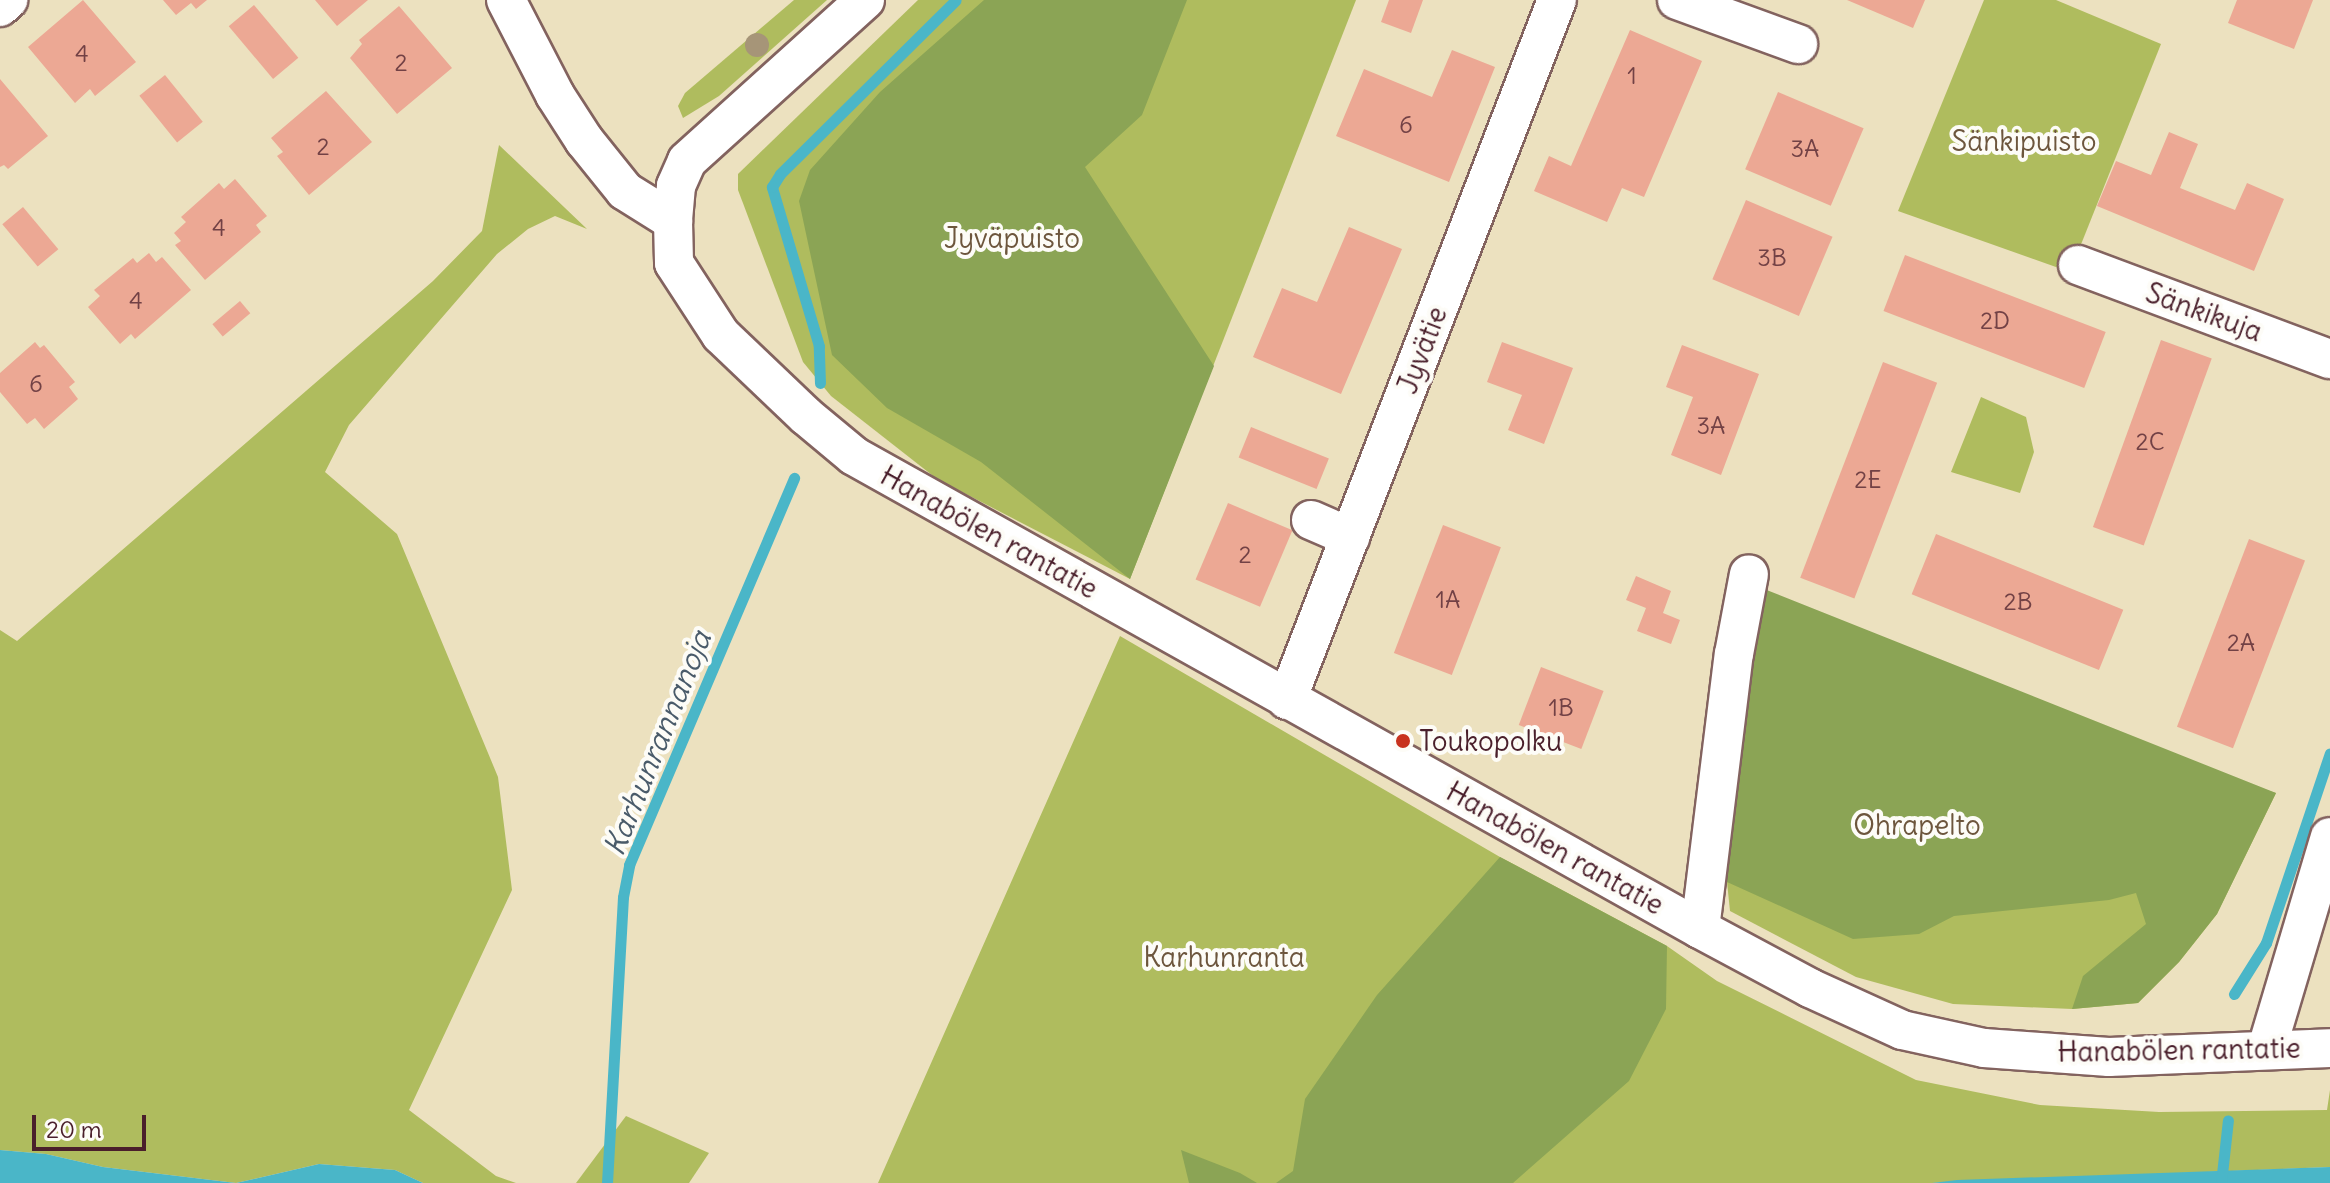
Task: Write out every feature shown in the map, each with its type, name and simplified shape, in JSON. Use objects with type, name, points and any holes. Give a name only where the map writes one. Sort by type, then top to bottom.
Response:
[{"type":"street","points":[[0,7],[8,0]]},
{"type":"street","points":[[506,0],[555,95],[584,140],[625,191],[673,221]]},
{"type":"street","name":"Hanabölen rantatie","points":[[865,0],[687,161],[676,186],[673,221],[674,263],[721,335],[806,416],[854,456],[1700,929],[1810,988],[1902,1030],[1970,1045],[2109,1057],[2267,1048],[2330,1048]]},
{"type":"street","name":"Jyvätie","points":[[1287,700],[1557,0]]},
{"type":"street","points":[[1677,0],[1798,44]]},
{"type":"street","name":"Sänkikuja","points":[[2078,265],[2330,359]]},
{"type":"street","points":[[1311,520],[1350,537]]},
{"type":"street","points":[[1700,929],[1734,654],[1749,574]]},
{"type":"street","points":[[2267,1048],[2330,837]]},
{"type":"green space","points":[[794,0],[827,0],[719,96],[683,118],[678,106],[685,93]]},
{"type":"green space","name":"Jyväpuisto","points":[[918,0],[1356,0],[1130,579],[937,479],[831,396],[803,362],[738,190],[738,174]]},
{"type":"green space","name":"Jyväpuisto","points":[[984,0],[1187,0],[1142,115],[1085,167],[1214,366],[1130,579],[981,462],[887,408],[832,355],[799,201],[810,170],[880,92]]},
{"type":"green space","name":"Sänkipuisto","points":[[1984,0],[2056,0],[2161,44],[2070,272],[1898,211]]},
{"type":"green space","points":[[499,145],[587,229],[555,216],[528,229],[497,254],[349,425],[325,472],[397,534],[498,777],[512,890],[409,1110],[496,1176],[516,1183],[423,1183],[395,1170],[319,1164],[236,1183],[103,1167],[46,1154],[0,1150],[0,630],[17,641],[433,281],[482,231]]},
{"type":"green space","points":[[1981,397],[2026,417],[2034,452],[2020,493],[1951,472]]},
{"type":"green space","name":"Ohrapelto","points":[[1759,587],[2276,793],[2217,914],[2179,962],[2138,1003],[2072,1009],[2083,976],[2146,924],[2136,893],[2109,900],[1954,916],[1919,934],[1853,939],[1727,882]]},
{"type":"green space","name":"Ohrapelto","points":[[1753,628],[2276,793],[2217,914],[2179,962],[2138,1003],[2072,1009],[1953,1004],[1856,977],[1730,911],[1727,882]]},
{"type":"green space","name":"Karhunranta","points":[[1120,636],[1500,857],[1667,946],[1717,981],[1916,1080],[2040,1105],[2159,1112],[2327,1110],[2330,1090],[2330,1167],[1932,1183],[878,1183]]},
{"type":"green space","points":[[1500,857],[1667,946],[1666,1009],[1629,1081],[1513,1183],[1276,1183],[1293,1171],[1305,1099],[1377,995]]},
{"type":"green space","points":[[626,1116],[709,1153],[689,1183],[576,1183]]},
{"type":"green space","points":[[1181,1150],[1240,1173],[1257,1183],[1189,1183]]},
{"type":"water","points":[[0,1150],[46,1154],[103,1167],[236,1183],[0,1183]]},
{"type":"water","points":[[319,1164],[395,1170],[423,1183],[236,1183]]},
{"type":"water","points":[[2330,1167],[2330,1183],[1932,1183],[1957,1180]]},
{"type":"building","points":[[83,0],[136,62],[95,96],[90,89],[75,103],[28,47]]},
{"type":"building","points":[[163,0],[207,0],[196,9],[191,3],[176,15]]},
{"type":"building","points":[[315,0],[368,0],[337,26]]},
{"type":"building","points":[[1389,0],[1423,0],[1411,33],[1381,22]]},
{"type":"building","points":[[1847,0],[1925,0],[1913,28]]},
{"type":"building","points":[[2237,0],[2313,0],[2294,49],[2228,23]]},
{"type":"building","points":[[254,5],[298,58],[273,79],[229,26]]},
{"type":"building","points":[[399,6],[452,68],[397,114],[350,58],[362,44],[359,40]]},
{"type":"building","points":[[1630,30],[1702,61],[1644,197],[1622,188],[1607,222],[1534,191],[1549,156],[1571,166]]},
{"type":"building","points":[[1452,50],[1495,67],[1449,182],[1336,136],[1364,69],[1432,97]]},
{"type":"building","points":[[165,75],[203,122],[177,142],[139,96]]},
{"type":"building","points":[[0,79],[48,136],[8,169],[4,165],[0,167]]},
{"type":"building","points":[[326,91],[372,142],[309,195],[277,156],[283,152],[271,138]]},
{"type":"building","points":[[1778,92],[1864,128],[1831,206],[1745,169]]},
{"type":"building","points":[[2169,132],[2198,144],[2180,188],[2235,210],[2247,183],[2284,199],[2254,271],[2097,206],[2116,161],[2151,175]]},
{"type":"building","points":[[235,179],[267,216],[256,225],[261,232],[205,280],[175,245],[181,241],[174,233],[186,222],[181,217],[219,183],[224,189]]},
{"type":"building","points":[[1746,200],[1833,237],[1799,316],[1712,279]]},
{"type":"building","points":[[23,207],[58,249],[38,266],[2,224]]},
{"type":"building","points":[[1349,227],[1402,249],[1341,394],[1253,357],[1282,288],[1317,302]]},
{"type":"building","points":[[149,253],[156,262],[162,257],[191,290],[135,339],[131,334],[120,344],[88,307],[100,296],[94,290],[133,258],[137,263]]},
{"type":"building","points":[[1905,255],[2106,332],[2084,388],[1883,311]]},
{"type":"building","points":[[240,301],[250,313],[223,336],[212,324]]},
{"type":"building","points":[[2161,340],[2212,358],[2144,545],[2093,527]]},
{"type":"building","points":[[35,342],[40,348],[44,345],[75,382],[69,387],[78,399],[44,429],[35,418],[27,424],[0,392],[0,373]]},
{"type":"building","points":[[1502,342],[1573,368],[1544,444],[1508,430],[1522,395],[1487,382]]},
{"type":"building","points":[[1682,345],[1759,374],[1721,475],[1671,455],[1693,397],[1666,387]]},
{"type":"building","points":[[1883,362],[1937,383],[1854,598],[1800,578]]},
{"type":"building","points":[[1251,427],[1329,458],[1317,489],[1239,458]]},
{"type":"building","points":[[1228,503],[1292,530],[1260,607],[1196,579]]},
{"type":"building","points":[[1443,525],[1501,547],[1452,675],[1394,653]]},
{"type":"building","points":[[1936,534],[2123,610],[2099,670],[1912,594]]},
{"type":"building","points":[[2249,539],[2305,561],[2233,748],[2177,727]]},
{"type":"building","points":[[1636,576],[1671,591],[1663,613],[1680,620],[1671,644],[1637,631],[1646,608],[1626,600]]},
{"type":"building","points":[[1541,667],[1604,691],[1581,749],[1519,725]]},
{"type":"waterway","name":"Karhunrannanoja","points":[[820,383],[819,346],[772,187],[780,174],[956,0]]},
{"type":"waterway","name":"Karhunrannanoja","points":[[607,1183],[623,897],[629,865],[794,478]]},
{"type":"waterway","points":[[2234,994],[2266,943],[2330,753]]},
{"type":"waterway","points":[[2221,1183],[2228,1120]]},
{"type":"place","name":"Toukopolku","points":[[1403,741]]}]
